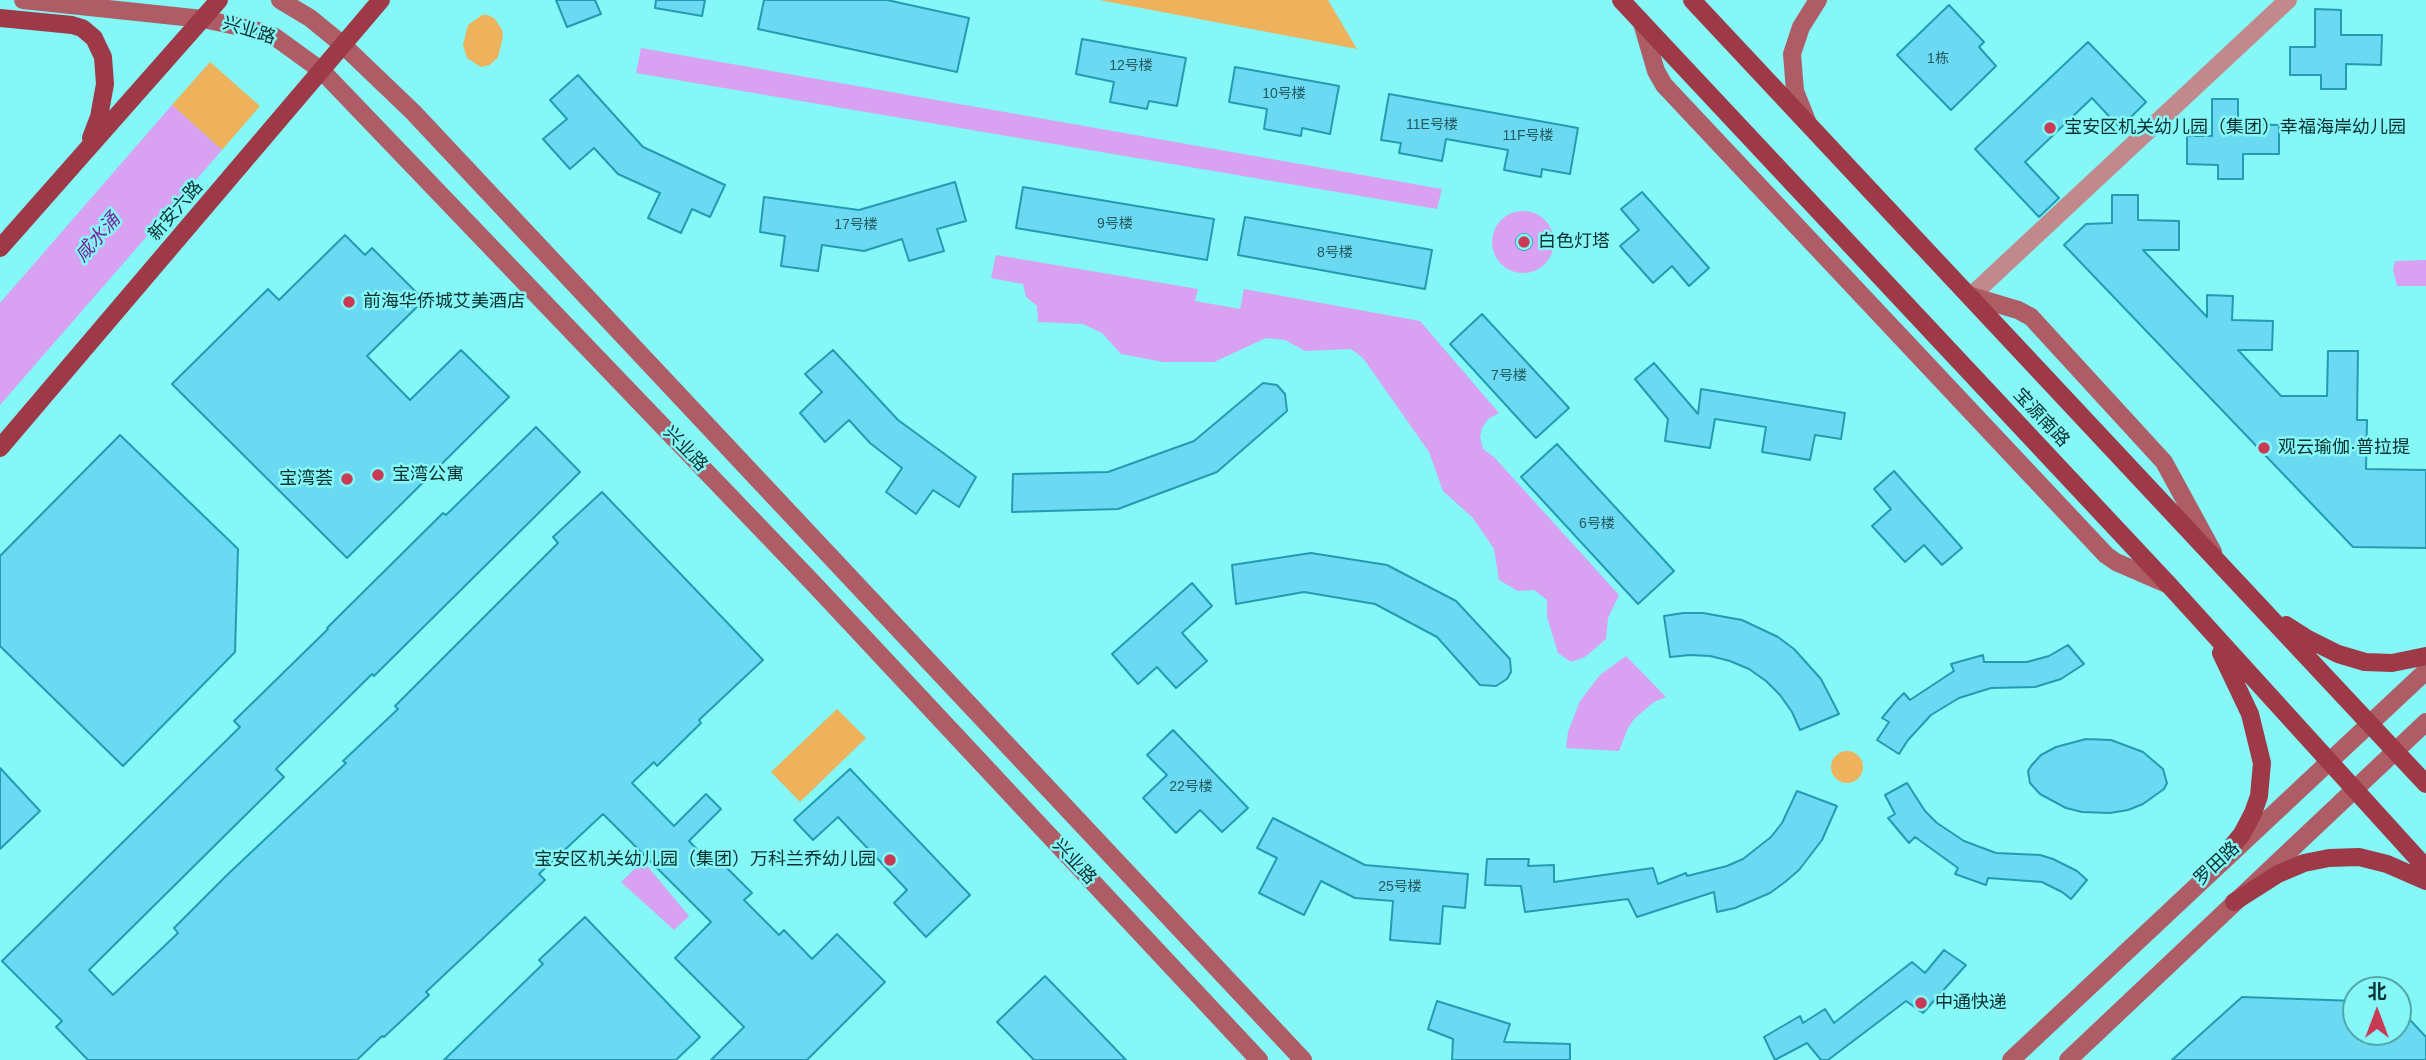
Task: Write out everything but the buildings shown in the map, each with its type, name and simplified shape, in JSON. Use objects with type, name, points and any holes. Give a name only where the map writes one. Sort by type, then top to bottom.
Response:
[{"type":"main road","name":"兴业路","points":[[23,0],[203,19],[255,30],[275,37],[322,71],[787,555],[1259,1060]]},
{"type":"main road","points":[[0,248],[219,0]]},
{"type":"main road","name":"兴业路","points":[[281,0],[310,18],[343,45],[413,112],[1303,1060]]},
{"type":"main road","name":"新安六路","points":[[0,448],[381,0]]},
{"type":"main road","name":"宝源南路","points":[[1621,0],[2169,585],[2426,868]]},
{"type":"main road","name":"宝源南路","points":[[1692,0],[2426,784]]},
{"type":"main road","points":[[1816,132],[1798,104],[1792,68],[1796,40],[1818,0]]},
{"type":"main road","points":[[0,12],[52,3]]},
{"type":"main road","points":[[0,19],[72,25],[89,33],[99,45],[105,69],[103,100],[93,134],[83,154]]},
{"type":"main road","points":[[1642,23],[1656,71],[1664,86],[2106,555],[2169,585]]},
{"type":"main road","points":[[1971,296],[2018,310],[2031,317],[2164,462],[2218,561]]},
{"type":"main road","points":[[787,555],[783,542],[789,533],[798,530],[809,533]]},
{"type":"main road","points":[[2262,609],[2308,639],[2338,654],[2365,662],[2392,663],[2426,656]]},
{"type":"main road","points":[[2208,628],[2250,714],[2262,763],[2259,796],[2253,813],[2242,834],[2221,860]]},
{"type":"main road","name":"罗田路","points":[[2011,1060],[2221,860],[2426,671]]},
{"type":"main road","points":[[2068,1060],[2426,722]]},
{"type":"main road","points":[[2234,902],[2278,874],[2304,863],[2329,858],[2359,857],[2387,864],[2426,881]]},
{"type":"street","points":[[1971,296],[2288,0]]},
{"type":"shaded area","points":[[1099,0],[1328,0],[1357,49]]},
{"type":"shaded area","points":[[482,15],[495,19],[503,37],[498,57],[490,65],[481,67],[467,58],[463,45],[468,25]]},
{"type":"shaded area","points":[[210,62],[260,106],[222,150],[172,105]]},
{"type":"shaded area","points":[[837,709],[866,738],[800,802],[771,772]]},
{"type":"shaded area","points":[[1847,751],[1858,756],[1863,767],[1858,778],[1847,783],[1836,778],[1831,767],[1836,756]]},
{"type":"water","points":[[641,48],[1442,189],[1437,209],[636,73]]},
{"type":"water","name":"咸水涌","points":[[172,105],[222,150],[0,405],[0,303]]},
{"type":"water","points":[[1523,211],[1535,213],[1545,220],[1552,230],[1552,254],[1545,264],[1535,271],[1523,273],[1511,271],[1501,264],[1494,254],[1492,242],[1494,230],[1501,220],[1511,213]]},
{"type":"water","points":[[996,255],[1198,289],[1195,301],[1240,309],[1244,289],[1420,321],[1499,413],[1488,419],[1482,428],[1480,437],[1483,449],[1494,457],[1619,595],[1608,618],[1606,639],[1585,657],[1571,662],[1558,653],[1547,617],[1547,600],[1534,590],[1518,591],[1499,580],[1494,549],[1473,518],[1443,491],[1429,452],[1363,358],[1351,349],[1305,351],[1285,340],[1266,338],[1214,362],[1163,362],[1121,354],[1102,333],[1083,324],[1038,322],[1037,306],[1026,297],[1023,284],[991,278]]},
{"type":"water","points":[[2426,260],[2426,286],[2397,286],[2393,270],[2395,261]]},
{"type":"water","points":[[1626,656],[1666,697],[1654,702],[1635,718],[1619,751],[1566,748],[1568,732],[1580,701],[1600,675]]},
{"type":"water","points":[[643,861],[689,916],[674,930],[621,882]]},
{"type":"place","name":"宝安区机关幼儿园（集团）幸福海岸幼儿园","points":[[2050,128]]},
{"type":"place","name":"白色灯塔","points":[[1524,242]]},
{"type":"place","name":"前海华侨城艾美酒店","points":[[349,302]]},
{"type":"place","name":"观云瑜伽·普拉提","points":[[2264,448]]},
{"type":"place","name":"宝湾公寓","points":[[378,475]]},
{"type":"place","name":"宝湾荟","points":[[347,479]]},
{"type":"place","name":"宝安区机关幼儿园（集团）万科兰乔幼儿园","points":[[890,860]]},
{"type":"place","name":"中通快递","points":[[1921,1003]]}]
